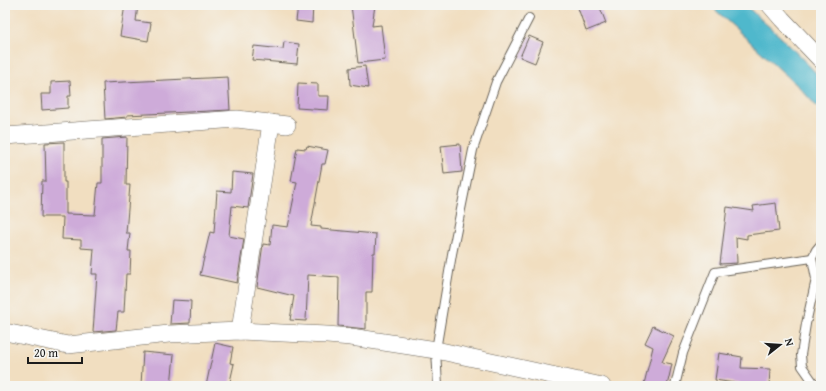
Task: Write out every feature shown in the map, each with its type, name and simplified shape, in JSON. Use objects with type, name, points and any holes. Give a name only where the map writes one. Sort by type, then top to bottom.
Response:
[{"type":"street","points":[[770,5],[821,60]]},
{"type":"street","points":[[5,136],[237,119],[279,124],[240,331]]},
{"type":"street","points":[[5,332],[68,345],[169,334],[251,330],[345,336],[436,350],[602,386]]},
{"type":"lane","points":[[438,386],[436,350],[452,254],[473,150],[496,82],[529,18]]},
{"type":"lane","points":[[816,386],[802,366],[801,355],[816,279],[812,258],[821,244]]},
{"type":"lane","points":[[675,386],[683,353],[715,272],[812,258]]},
{"type":"water","points":[[710,5],[745,5],[784,40],[821,78],[821,111],[799,87]]},
{"type":"building","points":[[125,5],[138,5],[136,21],[151,23],[148,41],[120,36]]},
{"type":"building","points":[[298,5],[313,5],[312,23],[296,21]]},
{"type":"building","points":[[351,5],[375,5],[372,26],[381,25],[385,60],[358,63]]},
{"type":"building","points":[[577,5],[599,5],[606,23],[586,31]]},
{"type":"building","points":[[529,36],[543,42],[535,63],[520,57]]},
{"type":"building","points":[[284,42],[299,44],[297,64],[252,60],[254,46],[283,49]]},
{"type":"building","points":[[365,66],[368,88],[350,85],[349,68]]},
{"type":"building","points":[[228,77],[230,110],[127,115],[127,117],[105,119],[103,83]]},
{"type":"building","points":[[70,81],[71,96],[68,96],[68,108],[42,110],[41,94],[51,94],[51,82]]},
{"type":"building","points":[[298,83],[318,84],[318,96],[329,96],[328,110],[297,108]]},
{"type":"building","points":[[127,137],[126,185],[130,185],[126,233],[130,233],[128,251],[131,251],[130,274],[126,274],[124,312],[118,312],[116,330],[93,332],[97,274],[92,274],[94,249],[81,248],[81,240],[62,239],[63,217],[41,217],[42,181],[46,181],[45,143],[64,142],[66,214],[95,215],[98,183],[102,183],[102,139]]},
{"type":"building","points":[[460,144],[462,172],[444,174],[441,146]]},
{"type":"building","points":[[307,146],[328,150],[325,164],[322,164],[311,226],[321,227],[321,229],[376,234],[375,253],[373,253],[372,292],[366,292],[366,329],[338,326],[339,277],[308,275],[306,321],[290,320],[294,296],[257,287],[263,244],[270,245],[272,225],[288,227],[297,182],[291,181],[297,148],[306,149]]},
{"type":"building","points":[[232,172],[253,174],[248,208],[232,206],[229,236],[244,239],[237,283],[200,275],[210,232],[214,233],[217,191],[231,192]]},
{"type":"building","points":[[776,203],[779,231],[747,235],[747,239],[736,237],[737,263],[720,264],[727,207],[754,211],[753,206]]},
{"type":"building","points":[[172,300],[191,301],[190,323],[170,324]]},
{"type":"building","points":[[653,326],[674,336],[662,362],[672,364],[667,386],[652,384],[649,386],[644,384],[653,347],[645,343]]},
{"type":"building","points":[[215,343],[233,347],[230,363],[234,364],[229,386],[206,386]]},
{"type":"building","points":[[143,352],[174,355],[171,386],[141,385]]},
{"type":"building","points":[[719,353],[742,357],[741,368],[770,369],[769,386],[747,386],[715,380]]}]
